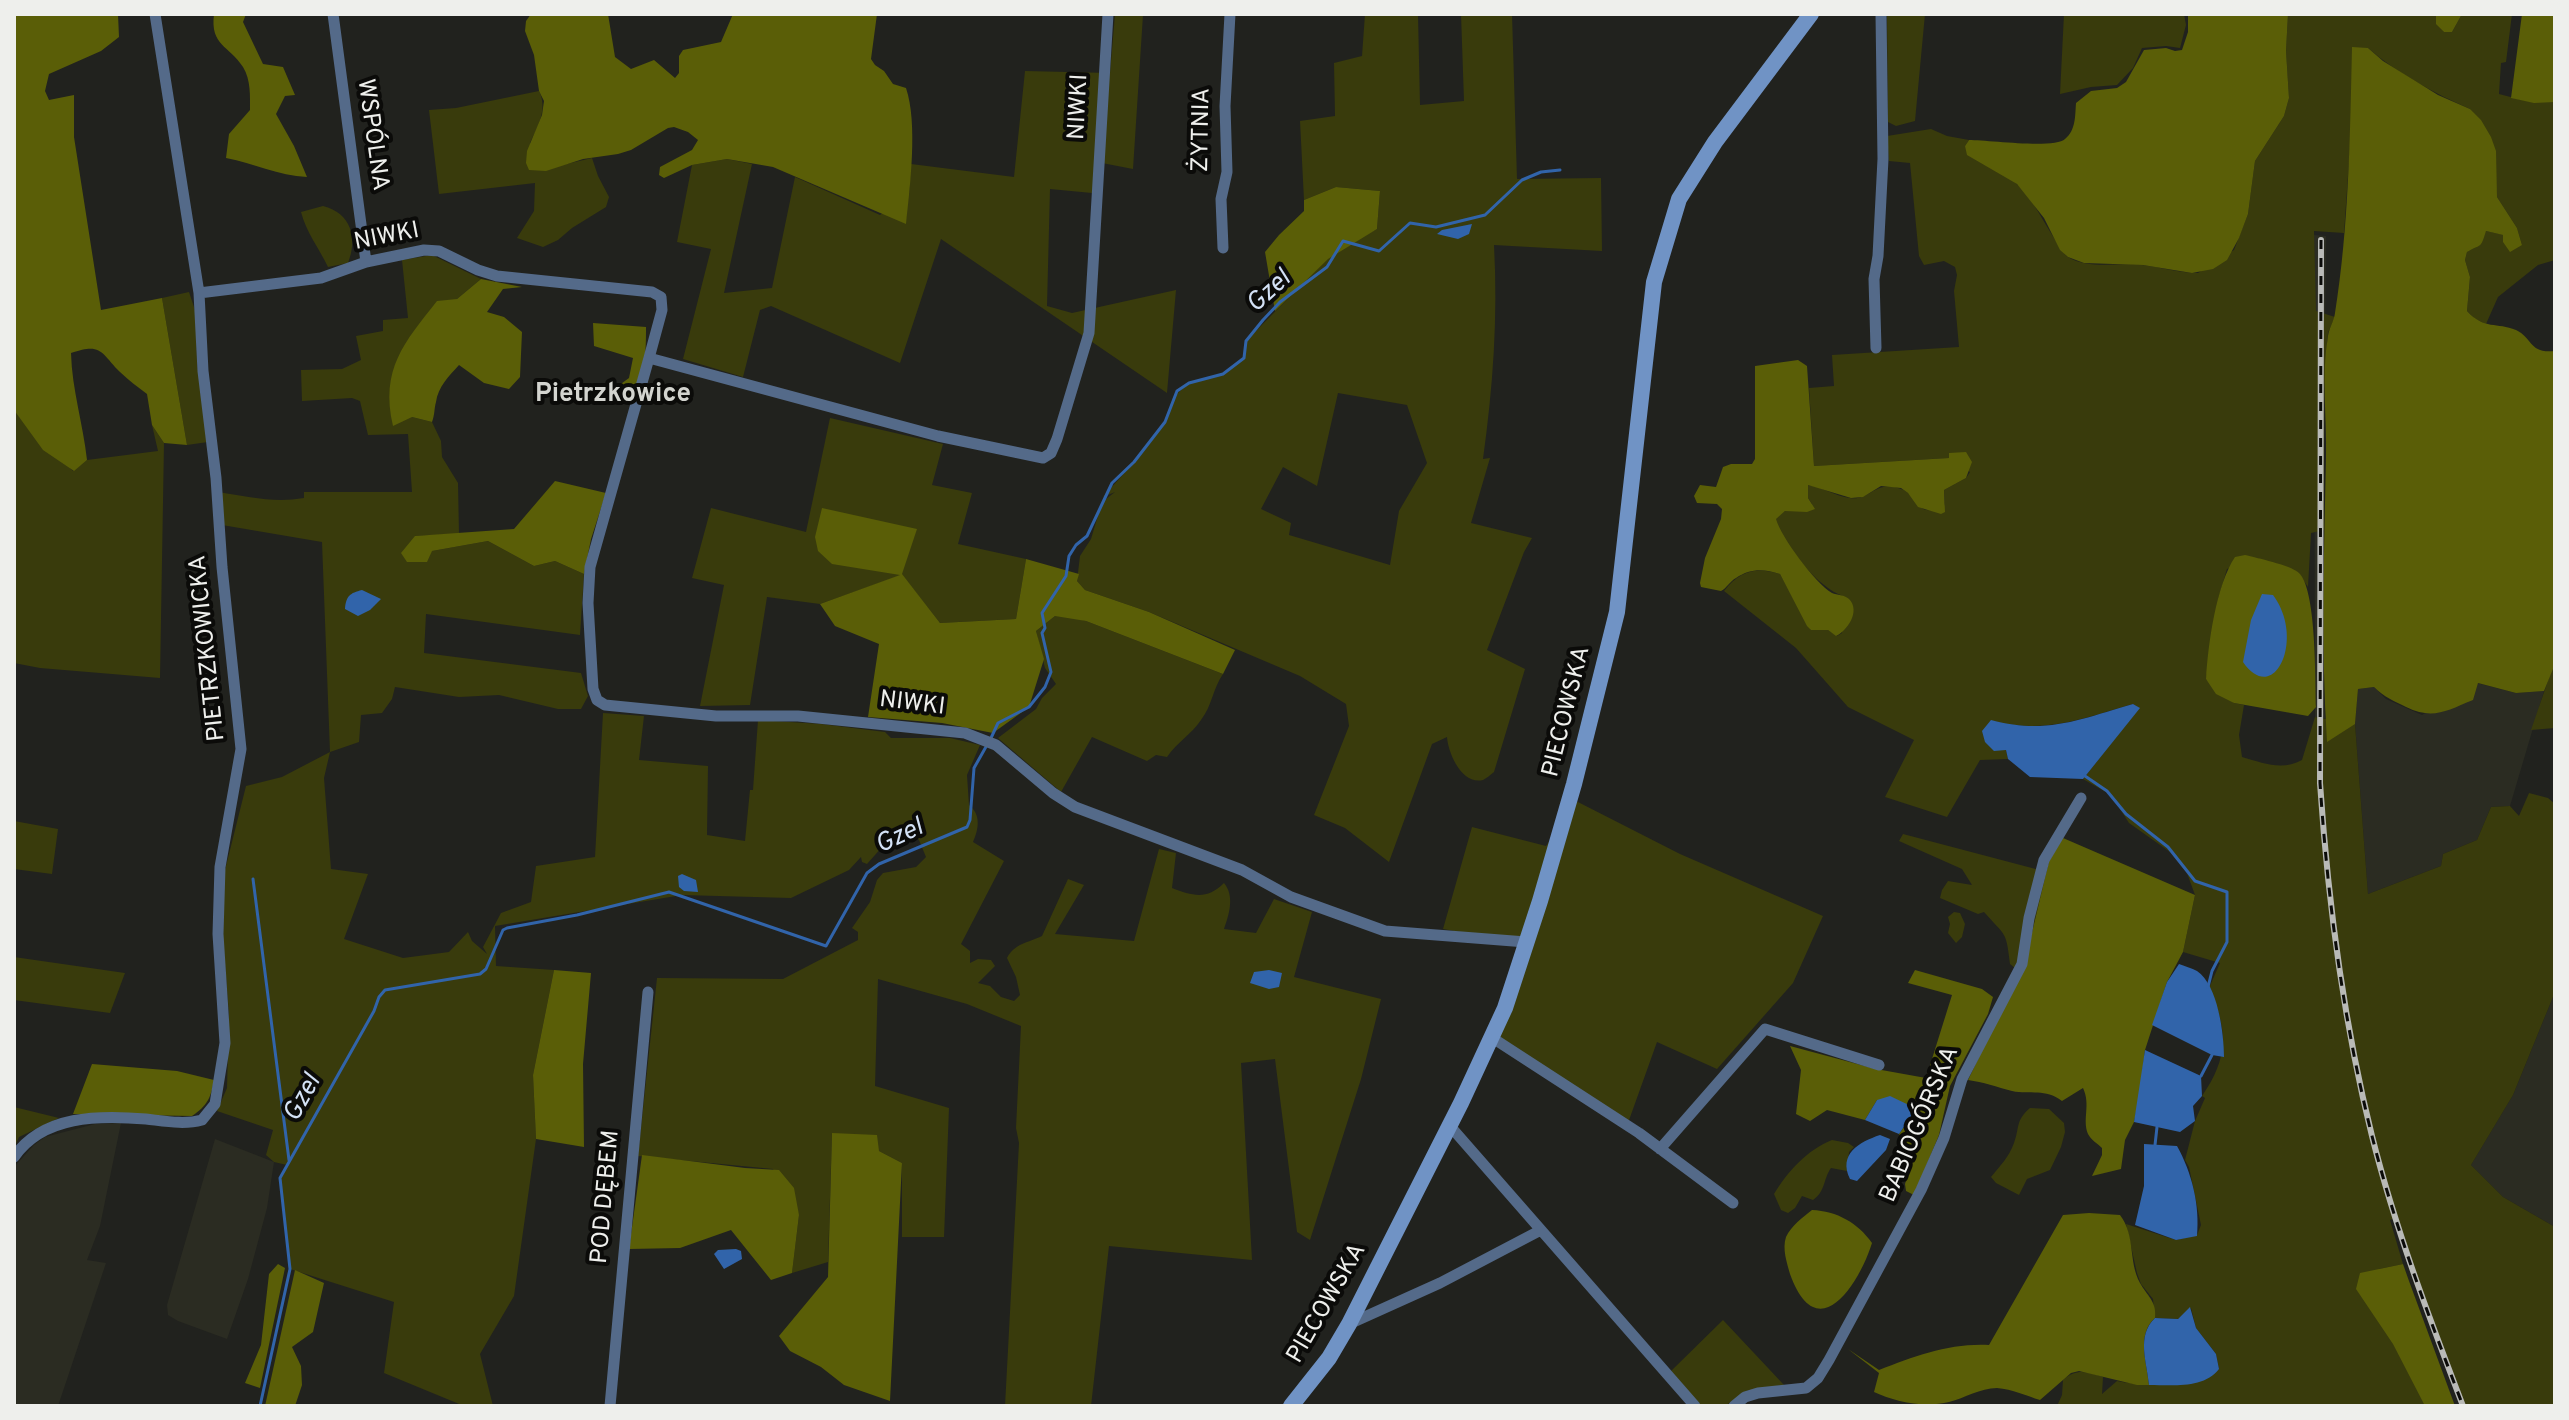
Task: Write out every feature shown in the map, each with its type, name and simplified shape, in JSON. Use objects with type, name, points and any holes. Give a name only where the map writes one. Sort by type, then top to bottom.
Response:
[{"type":"street","name":"PIETRZKOWICKA","points":[[14,1157],[22,1146],[42,1131],[62,1122],[108,1118],[179,1122],[202,1120],[215,1104],[225,1043],[218,934],[220,867],[241,749],[203,371],[199,293],[155,14]]},
{"type":"street","name":"WSPÓLNA","points":[[333,14],[366,262]]},
{"type":"street","name":"NIWKI","points":[[649,358],[938,436],[1043,458],[1051,453],[1089,333],[1108,14]]},
{"type":"street","name":"ŻYTNIA","points":[[1223,248],[1221,199],[1227,172],[1225,106],[1230,14]]},
{"type":"street","name":"PIECOWSKA","points":[[1291,1406],[1329,1358],[1349,1324],[1450,1126],[1505,1008],[1574,784],[1617,612],[1654,282],[1666,235],[1679,199],[1715,142],[1811,14]]},
{"type":"street","points":[[1876,348],[1874,279],[1883,159],[1881,14]]},
{"type":"street","name":"NIWKI","points":[[199,293],[321,278],[366,262],[424,250],[439,251],[497,276],[652,292],[661,297],[662,310],[590,567],[590,638],[593,689],[597,700],[619,708],[716,716],[798,716],[965,733],[996,745],[1053,793],[1075,807],[1242,870],[1291,897],[1338,916],[1385,931],[1526,942]]},
{"type":"street","name":"BABIOGÓRSKA","points":[[1734,1406],[1745,1397],[1758,1393],[1806,1388],[1818,1378],[1829,1360],[1921,1190],[1940,1148],[1962,1079],[2022,964],[2029,918],[2044,860],[2081,798]]},
{"type":"street","name":"POD DĘBEM","points":[[610,1406],[648,992]]},
{"type":"street","points":[[1660,1149],[1765,1029],[1879,1065]]},
{"type":"street","points":[[1491,1037],[1660,1149],[1733,1203]]},
{"type":"street","points":[[1450,1126],[1695,1406]]},
{"type":"street","points":[[1349,1324],[1440,1283],[1541,1230]]},
{"type":"shaded area","points":[[14,14],[118,14],[119,37],[101,51],[49,74],[45,91],[49,100],[74,95],[74,137],[101,310],[162,298],[187,445],[164,443],[152,425],[147,394],[95,349],[71,353],[87,460],[74,471],[43,450],[14,410]]},
{"type":"shaded area","points":[[214,14],[246,14],[243,22],[263,64],[283,67],[295,95],[285,96],[276,114],[307,177],[226,158],[229,134],[250,110],[250,88],[243,67],[215,33]]},
{"type":"shaded area","points":[[531,14],[608,14],[615,57],[631,69],[654,60],[675,78],[679,73],[679,56],[683,50],[721,42],[733,14],[877,14],[871,59],[893,84],[906,88],[910,102],[912,155],[906,224],[773,167],[727,159],[692,165],[664,178],[659,175],[660,167],[692,150],[698,140],[674,127],[618,154],[583,159],[546,171],[529,170],[527,151],[542,115],[544,101],[525,31]]},
{"type":"shaded area","points":[[1115,14],[1143,15],[1133,169],[1102,163],[1092,193],[1050,189],[1047,306],[1072,313],[1176,290],[1167,393],[941,239],[900,363],[771,306],[760,310],[743,377],[683,359],[711,249],[677,242],[692,165],[727,159],[752,164],[724,293],[772,288],[795,177],[880,215],[909,194],[911,164],[1014,177],[1025,71],[1110,73]]},
{"type":"shaded area","points":[[1365,14],[1418,14],[1420,105],[1464,101],[1461,14],[1512,14],[1517,179],[1601,178],[1602,251],[1494,245],[1494,352],[1483,459],[1490,458],[1471,523],[1532,538],[1487,650],[1525,669],[1494,772],[1483,780],[1468,778],[1453,759],[1447,737],[1432,744],[1389,862],[1345,828],[1314,815],[1349,726],[1346,704],[1300,676],[1149,612],[1085,590],[1077,581],[1080,556],[1091,539],[1102,502],[1115,492],[1103,497],[1155,436],[1170,410],[1173,397],[1189,383],[1223,374],[1244,358],[1246,341],[1335,251],[1377,229],[1380,191],[1336,187],[1304,200],[1300,121],[1335,116],[1334,63],[1362,56]],"holes":[[[1338,393],[1407,405],[1427,463],[1399,511],[1390,565],[1289,535],[1291,523],[1261,509],[1283,467],[1317,486]]]},
{"type":"shaded area","points":[[1887,14],[1925,14],[1915,121],[1896,126],[1888,122]]},
{"type":"shaded area","points":[[2064,14],[2184,14],[2186,25],[2180,48],[2142,48],[2133,68],[2117,85],[2060,94]]},
{"type":"shaded area","points":[[2188,14],[2288,14],[2286,51],[2289,98],[2284,116],[2255,161],[2248,214],[2239,238],[2227,260],[2213,269],[2192,273],[2143,265],[2084,263],[2068,257],[2060,250],[2044,218],[2017,184],[1967,155],[1965,146],[1969,140],[2035,144],[2065,139],[2073,127],[2076,103],[2091,91],[2117,88],[2126,82],[2144,50],[2182,50],[2188,32]]},
{"type":"shaded area","points":[[2288,14],[2436,14],[2437,24],[2444,32],[2452,32],[2462,14],[2512,14],[2506,62],[2501,63],[2499,94],[2522,100],[2555,102],[2555,260],[2538,265],[2498,297],[2486,324],[2467,311],[2470,277],[2465,260],[2467,252],[2486,231],[2504,235],[2522,245],[2517,228],[2497,197],[2495,181],[2470,109],[2417,82],[2368,48],[2351,132],[2344,233],[2314,231],[2316,311],[2335,317],[2328,333],[2324,388],[2324,530],[2311,533],[2308,587],[2298,572],[2256,558],[2227,569],[2219,596],[2206,679],[2234,703],[2244,705],[2239,735],[2242,757],[2272,765],[2295,763],[2302,760],[2315,717],[2355,724],[2368,894],[2441,866],[2443,854],[2477,840],[2491,807],[2510,806],[2519,816],[2529,793],[2548,798],[2555,804],[2555,992],[2513,1095],[2471,1165],[2503,1197],[2555,1227],[2555,1406],[2463,1406],[2395,1218],[2390,1220],[2403,1264],[2379,1269],[2432,1406],[2057,1406],[2063,1380],[2078,1372],[2103,1377],[2102,1394],[2117,1381],[2157,1384],[2219,1369],[2216,1354],[2196,1328],[2191,1308],[2178,1319],[2155,1318],[2153,1299],[2137,1273],[2126,1224],[2176,1240],[2197,1235],[2201,1225],[2185,1160],[2195,1121],[2205,1098],[2202,1096],[2217,1069],[2223,1043],[2220,1017],[2209,988],[2220,963],[2183,952],[2195,895],[2187,873],[2170,852],[2129,823],[2111,795],[2083,779],[2139,708],[2133,704],[2046,725],[2011,725],[1991,721],[2008,759],[1980,760],[1947,817],[1885,797],[1914,740],[1848,707],[1796,648],[1724,591],[1737,578],[1749,572],[1780,574],[1811,630],[1828,630],[1837,636],[1842,633],[1843,596],[1823,584],[1803,564],[1785,540],[1775,519],[1785,511],[1812,504],[1808,498],[1808,485],[1850,498],[1862,497],[1883,487],[1898,488],[1922,508],[1935,509],[1945,505],[1944,490],[1966,478],[1970,472],[1949,458],[1814,466],[1809,388],[1834,386],[1832,355],[1959,347],[1955,267],[1944,261],[1924,265],[1919,256],[1910,163],[1889,161],[1887,136],[1931,129],[1969,140],[1965,146],[2022,188],[2065,254],[2076,261],[2142,265],[2198,273],[2234,250],[2248,214],[2255,161],[2284,116],[2289,98],[2286,51]]},
{"type":"shaded area","points":[[2436,14],[2462,14],[2452,32],[2444,32],[2436,24]]},
{"type":"shaded area","points":[[2522,14],[2555,14],[2555,102],[2534,103],[2511,98]]},
{"type":"shaded area","points":[[2352,47],[2368,48],[2383,61],[2438,95],[2470,109],[2481,120],[2496,151],[2497,197],[2517,228],[2522,245],[2510,252],[2503,242],[2503,235],[2486,231],[2480,245],[2467,252],[2465,260],[2470,277],[2467,311],[2479,321],[2516,330],[2540,350],[2555,351],[2555,664],[2544,691],[2516,693],[2478,683],[2473,700],[2440,712],[2416,711],[2374,687],[2358,689],[2355,724],[2327,742],[2324,635],[2325,366],[2343,247]]},
{"type":"shaded area","points":[[539,91],[542,111],[530,143],[562,165],[592,158],[609,197],[606,207],[543,247],[517,238],[534,211],[535,183],[439,194],[429,110],[456,108]]},
{"type":"shaded area","points":[[1336,187],[1380,191],[1377,229],[1328,259],[1275,311],[1265,252],[1304,211],[1304,200]]},
{"type":"shaded area","points":[[323,206],[340,214],[350,228],[352,245],[348,263],[328,267],[306,226],[301,212]]},
{"type":"shaded area","points":[[2314,235],[2326,236],[2322,667],[2325,718],[2315,717]]},
{"type":"shaded area","points":[[432,255],[481,279],[457,299],[412,417],[432,422],[441,441],[442,457],[458,483],[459,534],[415,536],[432,551],[488,541],[534,566],[555,561],[584,574],[580,635],[426,614],[424,653],[581,673],[588,696],[581,709],[558,709],[499,695],[459,697],[395,687],[392,699],[382,713],[361,715],[359,742],[330,752],[322,542],[222,525],[219,492],[283,500],[304,498],[304,492],[412,492],[408,434],[368,435],[360,401],[352,398],[302,401],[301,370],[342,369],[361,360],[356,336],[383,331],[383,320],[408,318],[402,260]]},
{"type":"shaded area","points":[[481,279],[522,287],[503,289],[487,312],[504,317],[522,332],[520,377],[509,389],[484,383],[459,365],[439,391],[432,422],[412,417],[393,426],[390,388],[405,344],[437,301],[457,299]]},
{"type":"shaded area","points":[[189,292],[196,313],[197,362],[208,442],[187,445],[162,298]]},
{"type":"shaded area","points":[[593,323],[646,327],[645,358],[640,379],[631,396],[623,402],[618,386],[629,378],[633,358],[594,346]]},
{"type":"shaded area","points":[[1798,360],[1807,366],[1814,466],[1949,458],[1949,453],[1966,452],[1972,462],[1966,478],[1944,490],[1945,512],[1941,514],[1918,507],[1901,488],[1881,486],[1863,497],[1851,498],[1808,485],[1808,498],[1815,509],[1807,512],[1785,511],[1776,519],[1791,548],[1808,570],[1825,588],[1847,598],[1852,604],[1851,620],[1836,636],[1828,630],[1811,630],[1807,626],[1780,574],[1763,570],[1747,572],[1721,591],[1701,587],[1700,583],[1722,509],[1717,504],[1697,503],[1694,496],[1700,485],[1716,487],[1723,467],[1752,464],[1755,459],[1755,366]]},
{"type":"shaded area","points":[[14,410],[73,471],[87,460],[158,451],[152,425],[164,443],[160,678],[14,663]]},
{"type":"shaded area","points":[[830,418],[943,444],[932,485],[972,493],[958,544],[1026,559],[1016,619],[940,623],[902,575],[820,604],[767,597],[750,705],[700,706],[724,585],[692,578],[711,508],[806,532]]},
{"type":"shaded area","points":[[555,481],[606,493],[591,539],[584,574],[555,561],[534,566],[488,541],[432,551],[427,562],[407,562],[401,553],[415,536],[514,529]]},
{"type":"shaded area","points":[[822,508],[917,529],[902,574],[940,623],[1016,619],[1026,559],[1079,574],[1077,581],[1085,590],[1149,612],[1235,650],[1223,674],[1086,621],[1055,616],[1036,631],[1044,659],[1029,707],[993,733],[942,723],[868,717],[879,644],[835,626],[820,604],[900,575],[832,564],[818,551],[815,537]]},
{"type":"shaded area","points":[[2245,555],[2294,569],[2304,581],[2312,615],[2315,657],[2316,707],[2308,716],[2234,703],[2216,694],[2206,679],[2211,633],[2223,583],[2235,557]]},
{"type":"shaded area","points":[[1065,615],[1223,674],[1205,715],[1167,757],[1156,755],[1147,761],[1092,737],[1061,792],[998,738],[1036,709],[1056,684],[1045,668],[1036,631],[1055,616]]},
{"type":"shaded area","points":[[2555,664],[2555,728],[2531,730],[2552,669]]},
{"type":"shaded area","points":[[2477,683],[2516,693],[2544,691],[2510,806],[2491,807],[2477,840],[2443,854],[2441,866],[2368,894],[2355,724],[2358,689],[2374,687],[2386,699],[2422,715]]},
{"type":"shaded area","points":[[603,713],[644,716],[639,760],[708,766],[707,835],[745,841],[750,790],[753,790],[758,720],[885,732],[891,738],[950,738],[980,745],[967,775],[969,805],[976,813],[978,822],[973,842],[1004,861],[961,944],[970,951],[970,963],[978,959],[991,960],[995,966],[978,983],[990,986],[1001,997],[1014,1001],[1020,995],[1007,958],[1018,946],[1042,936],[1068,879],[1084,885],[1055,934],[1134,941],[1159,849],[1176,853],[1172,888],[1200,895],[1212,892],[1224,883],[1230,900],[1224,929],[1256,933],[1274,899],[1312,912],[1294,977],[1381,999],[1361,1079],[1310,1240],[1297,1232],[1275,1059],[1241,1063],[1252,1260],[1109,1246],[1091,1406],[1005,1406],[1019,1143],[1016,1128],[1021,1026],[967,1004],[878,979],[875,1086],[949,1108],[944,1237],[902,1237],[902,1163],[832,1133],[828,1262],[792,1273],[799,1215],[773,1169],[638,1156],[657,978],[783,979],[858,940],[858,932],[852,928],[870,902],[877,880],[883,873],[916,867],[926,857],[913,833],[891,837],[867,864],[862,862],[861,857],[849,870],[791,898],[682,895],[495,926],[496,966],[554,970],[533,1075],[536,1139],[514,1296],[480,1354],[493,1406],[464,1406],[384,1373],[394,1302],[290,1269],[280,1178],[287,1165],[274,1162],[266,1155],[273,1130],[217,1111],[227,1088],[229,1014],[223,940],[224,874],[246,786],[282,777],[330,752],[324,778],[331,869],[368,874],[344,939],[403,958],[449,952],[468,932],[472,941],[487,954],[483,947],[501,913],[531,902],[536,866],[595,857]]},
{"type":"shaded area","points":[[1576,801],[1680,854],[1823,916],[1793,983],[1717,1069],[1657,1042],[1628,1123],[1491,1037],[1518,942],[1443,929],[1472,827],[1546,846]]},
{"type":"shaded area","points":[[14,821],[58,829],[52,874],[14,869]]},
{"type":"shaded area","points":[[1903,834],[2047,872],[2021,973],[2010,964],[2004,935],[1984,912],[1978,914],[1940,898],[1948,881],[1972,885],[1962,869],[1899,841]]},
{"type":"shaded area","points":[[2063,838],[2195,895],[2183,952],[2167,982],[2145,1050],[2140,1093],[2134,1122],[2125,1140],[2121,1169],[2092,1176],[2102,1148],[2088,1134],[2083,1088],[2062,1101],[2044,1093],[2012,1091],[1968,1080],[2025,962],[2049,861]]},
{"type":"shaded area","points":[[1954,912],[1960,913],[1965,924],[1962,937],[1956,943],[1948,933],[1948,917]]},
{"type":"shaded area","points":[[14,957],[125,973],[110,1013],[14,1000]]},
{"type":"shaded area","points":[[554,970],[591,973],[583,1064],[584,1147],[536,1139],[533,1075]]},
{"type":"shaded area","points":[[1915,970],[1982,989],[1993,997],[1988,1014],[1950,1086],[1939,1135],[1914,1195],[1906,1191],[1912,1161],[1899,1134],[1915,1112],[1913,1107],[1877,1100],[1865,1120],[1827,1110],[1810,1121],[1796,1114],[1801,1070],[1790,1046],[1876,1069],[1926,1078],[1952,995],[1908,983]]},
{"type":"shaded area","points":[[2555,992],[2555,1227],[2503,1197],[2471,1165],[2513,1095]]},
{"type":"shaded area","points":[[92,1064],[177,1071],[214,1080],[208,1101],[192,1116],[73,1114]]},
{"type":"shaded area","points":[[14,1107],[59,1118],[19,1137],[14,1148]]},
{"type":"shaded area","points":[[2030,1108],[2049,1109],[2064,1123],[2065,1132],[2050,1170],[2027,1179],[2019,1195],[1991,1177],[2010,1153],[2020,1121]]},
{"type":"shaded area","points":[[121,1123],[100,1226],[87,1260],[106,1263],[58,1406],[14,1406],[14,1167],[45,1137],[95,1124]]},
{"type":"shaded area","points":[[832,1133],[877,1135],[879,1151],[902,1163],[890,1401],[844,1385],[821,1367],[790,1351],[779,1336],[828,1277]]},
{"type":"shaded area","points":[[215,1139],[274,1162],[267,1208],[248,1279],[227,1339],[178,1321],[168,1315],[167,1305]]},
{"type":"shaded area","points":[[1832,1140],[1854,1147],[1849,1152],[1847,1171],[1831,1168],[1822,1189],[1813,1200],[1802,1196],[1788,1213],[1781,1210],[1774,1194],[1785,1177],[1806,1155]]},
{"type":"shaded area","points":[[642,1155],[779,1170],[794,1188],[799,1215],[792,1273],[771,1280],[731,1230],[680,1248],[629,1249]]},
{"type":"shaded area","points":[[1812,1210],[1846,1219],[1872,1243],[1858,1276],[1847,1291],[1824,1308],[1812,1307],[1801,1296],[1790,1274],[1785,1251],[1788,1233]]},
{"type":"shaded area","points":[[2063,1215],[2120,1215],[2128,1231],[2136,1275],[2155,1312],[2144,1341],[2149,1385],[2079,1371],[2071,1373],[2040,1400],[1997,1388],[1949,1402],[1930,1404],[1891,1399],[1874,1392],[1879,1373],[1848,1349],[1879,1370],[1947,1348],[1989,1345]]},
{"type":"shaded area","points":[[278,1264],[285,1268],[260,1388],[245,1383],[261,1345],[269,1274]]},
{"type":"shaded area","points":[[2403,1264],[2455,1406],[2425,1406],[2393,1344],[2356,1289],[2360,1273]]},
{"type":"shaded area","points":[[295,1270],[324,1283],[313,1332],[292,1347],[301,1366],[302,1385],[295,1406],[265,1406]]},
{"type":"shaded area","points":[[1723,1320],[1784,1385],[1746,1391],[1725,1406],[1701,1406],[1671,1371]]},
{"type":"water","points":[[1472,224],[1469,234],[1458,239],[1437,234],[1442,230]]},
{"type":"water","points":[[362,590],[381,599],[358,616],[345,609],[349,596]]},
{"type":"water","points":[[2262,594],[2273,595],[2287,630],[2282,662],[2275,672],[2265,677],[2255,674],[2243,662],[2251,620]]},
{"type":"water","points":[[2133,704],[2140,708],[2083,779],[2030,777],[2008,759],[2006,750],[1994,751],[1985,742],[1982,731],[1991,720],[2029,726],[2046,725],[2080,720]]},
{"type":"water","points":[[682,874],[696,880],[698,892],[684,891],[679,887],[678,876]]},
{"type":"water","points":[[2179,964],[2197,971],[2210,987],[2221,1023],[2224,1057],[2212,1055],[2152,1025],[2167,982]]},
{"type":"water","points":[[1269,970],[1282,973],[1279,987],[1269,989],[1250,983],[1254,972]]},
{"type":"water","points":[[2145,1050],[2201,1076],[2202,1096],[2193,1106],[2195,1121],[2180,1132],[2134,1122]]},
{"type":"water","points":[[1890,1096],[1913,1107],[1915,1111],[1899,1134],[1865,1120],[1877,1100]]},
{"type":"water","points":[[1880,1135],[1890,1139],[1886,1150],[1857,1181],[1850,1179],[1847,1163],[1853,1150]]},
{"type":"water","points":[[2144,1144],[2177,1146],[2194,1190],[2197,1236],[2176,1240],[2135,1225],[2144,1186]]},
{"type":"water","points":[[718,1250],[741,1251],[742,1259],[724,1269],[714,1254]]},
{"type":"water","points":[[2190,1307],[2196,1328],[2216,1354],[2219,1369],[2196,1383],[2149,1385],[2144,1341],[2149,1325],[2155,1318],[2178,1319]]},
{"type":"waterway","name":"Gzel","points":[[991,738],[998,723],[1029,707],[1045,687],[1051,672],[1042,633],[1045,628],[1042,613],[1066,576],[1069,556],[1087,536],[1112,483],[1134,462],[1165,422],[1177,391],[1189,383],[1223,374],[1244,358],[1246,341],[1263,320],[1280,302],[1327,267],[1343,241],[1379,251],[1410,223],[1436,227],[1485,215],[1522,180],[1541,172],[1560,170]]},
{"type":"waterway","name":"Gzel","points":[[260,1406],[290,1269],[280,1178],[385,990],[480,974],[486,969],[503,930],[507,928],[577,915],[669,892],[826,946],[867,873],[879,864],[967,827],[974,768],[987,745]]},
{"type":"waterway","points":[[2085,776],[2107,791],[2126,814],[2168,847],[2195,881],[2227,892],[2227,942],[2212,971],[2208,987]]},
{"type":"waterway","points":[[253,879],[289,1160]]},
{"type":"waterway","points":[[2201,1076],[2212,1055]]},
{"type":"waterway","points":[[2155,1145],[2157,1127]]},
{"type":"railway","points":[[2321,240],[2320,783],[2332,916],[2353,1049],[2381,1170],[2413,1272],[2463,1406]]},
{"type":"district","name":"Pietrzkowice","points":[[613,396]]}]
